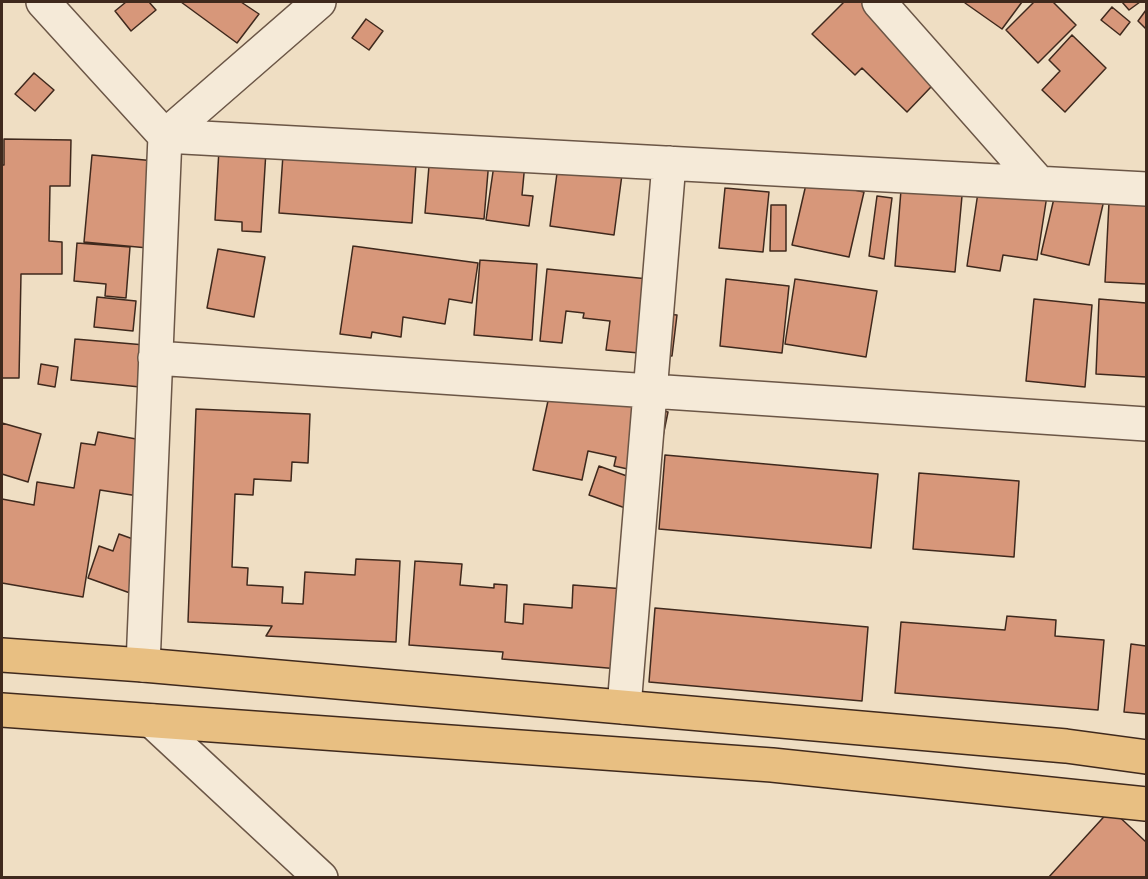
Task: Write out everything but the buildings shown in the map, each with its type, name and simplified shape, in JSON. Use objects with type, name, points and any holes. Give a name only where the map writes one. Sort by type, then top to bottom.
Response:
[{"type":"main road","points":[[2,655],[142,665],[1066,746],[1146,757]]},
{"type":"main road","points":[[2,710],[772,765],[1146,804]]},
{"type":"street","points":[[43,2],[165,136],[1146,189]]},
{"type":"street","points":[[142,665],[165,136],[319,2]]},
{"type":"street","points":[[879,2],[1039,183]]},
{"type":"street","points":[[624,707],[669,163]]},
{"type":"street","points":[[155,358],[1146,424]]},
{"type":"street","points":[[152,721],[321,878]]}]
